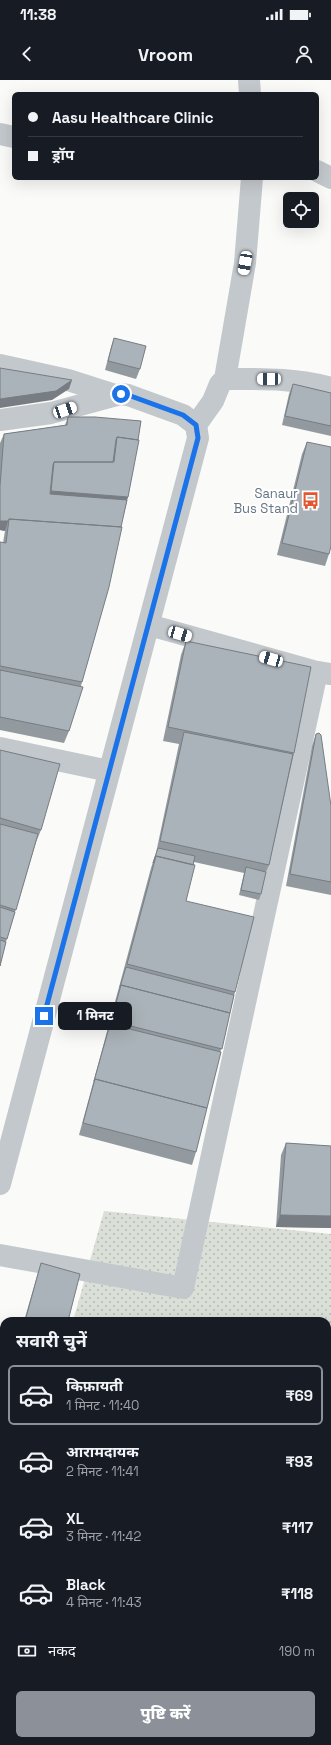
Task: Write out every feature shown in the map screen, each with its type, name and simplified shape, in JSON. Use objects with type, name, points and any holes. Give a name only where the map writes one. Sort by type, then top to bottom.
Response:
[{"type":"street","points":[[249,80],[250,92]]},
{"type":"street","points":[[0,134],[12,137]]},
{"type":"street","points":[[319,172],[331,178]]},
{"type":"street","points":[[0,1184],[198,438],[196,425],[212,401],[220,384],[225,379],[245,263],[252,180]]},
{"type":"street","points":[[0,365],[68,380],[115,395]]},
{"type":"street","points":[[225,379],[284,380],[316,384],[331,388]]},
{"type":"street","points":[[0,420],[51,413],[115,395],[128,395],[183,415],[196,425]]},
{"type":"street","points":[[0,1255],[183,1288],[324,673],[149,625]]},
{"type":"street","points":[[0,748],[109,771]]},
{"type":"shaded area","points":[[104,1211],[331,1234],[331,1317],[74,1317]]},
{"type":"building","points":[[114,338],[146,346],[140,369],[108,361]]},
{"type":"building","points":[[0,368],[72,380],[56,391],[0,399]]},
{"type":"building","points":[[293,384],[331,393],[331,426],[285,416]]},
{"type":"building","points":[[68,417],[95,417],[141,421],[138,440],[117,437],[113,462],[54,462],[53,465],[50,494],[127,500],[121,527],[9,519],[8,521],[0,521],[0,486],[4,434],[67,425]]},
{"type":"building","points":[[117,437],[139,440],[128,497],[51,491],[54,462],[114,462]]},
{"type":"building","name":"Sanaur Bus Stand","points":[[307,442],[331,447],[331,546],[329,554],[282,543]]},
{"type":"building","points":[[9,519],[122,527],[109,587],[82,682],[0,666],[0,542],[6,543]]},
{"type":"building","points":[[186,641],[311,667],[294,753],[168,727]]},
{"type":"building","points":[[0,670],[83,687],[69,731],[0,717]]},
{"type":"building","points":[[184,732],[293,754],[269,865],[160,841]]},
{"type":"building","points":[[319,733],[321,735],[331,806],[331,882],[290,874],[316,734]]},
{"type":"building","points":[[0,750],[60,764],[41,830],[0,818]]},
{"type":"building","points":[[0,824],[38,834],[16,910],[0,905]]},
{"type":"building","points":[[158,848],[195,856],[193,865],[156,856],[153,863]]},
{"type":"building","points":[[156,856],[195,865],[186,901],[254,917],[235,992],[127,964]]},
{"type":"building","points":[[246,867],[266,872],[261,894],[241,890]]},
{"type":"building","points":[[0,907],[15,912],[7,939],[0,937]]},
{"type":"building","points":[[0,940],[6,942],[0,966]]},
{"type":"building","points":[[126,967],[234,995],[230,1013],[121,985],[120,987]]},
{"type":"building","points":[[121,985],[230,1013],[222,1049],[111,1021]]},
{"type":"building","points":[[110,1024],[221,1052],[207,1108],[95,1079],[94,1081]]},
{"type":"building","points":[[95,1079],[207,1108],[196,1152],[83,1123]]},
{"type":"building","points":[[286,1143],[331,1146],[331,1216],[280,1215]]},
{"type":"building","points":[[41,1263],[80,1274],[69,1317],[26,1317]]},
{"type":"place","name":"Sanaur Bus Stand","points":[[311,500]]},
{"type":"route","points":[[44,1016],[198,438],[196,425],[183,415],[128,395],[121,394]]}]
